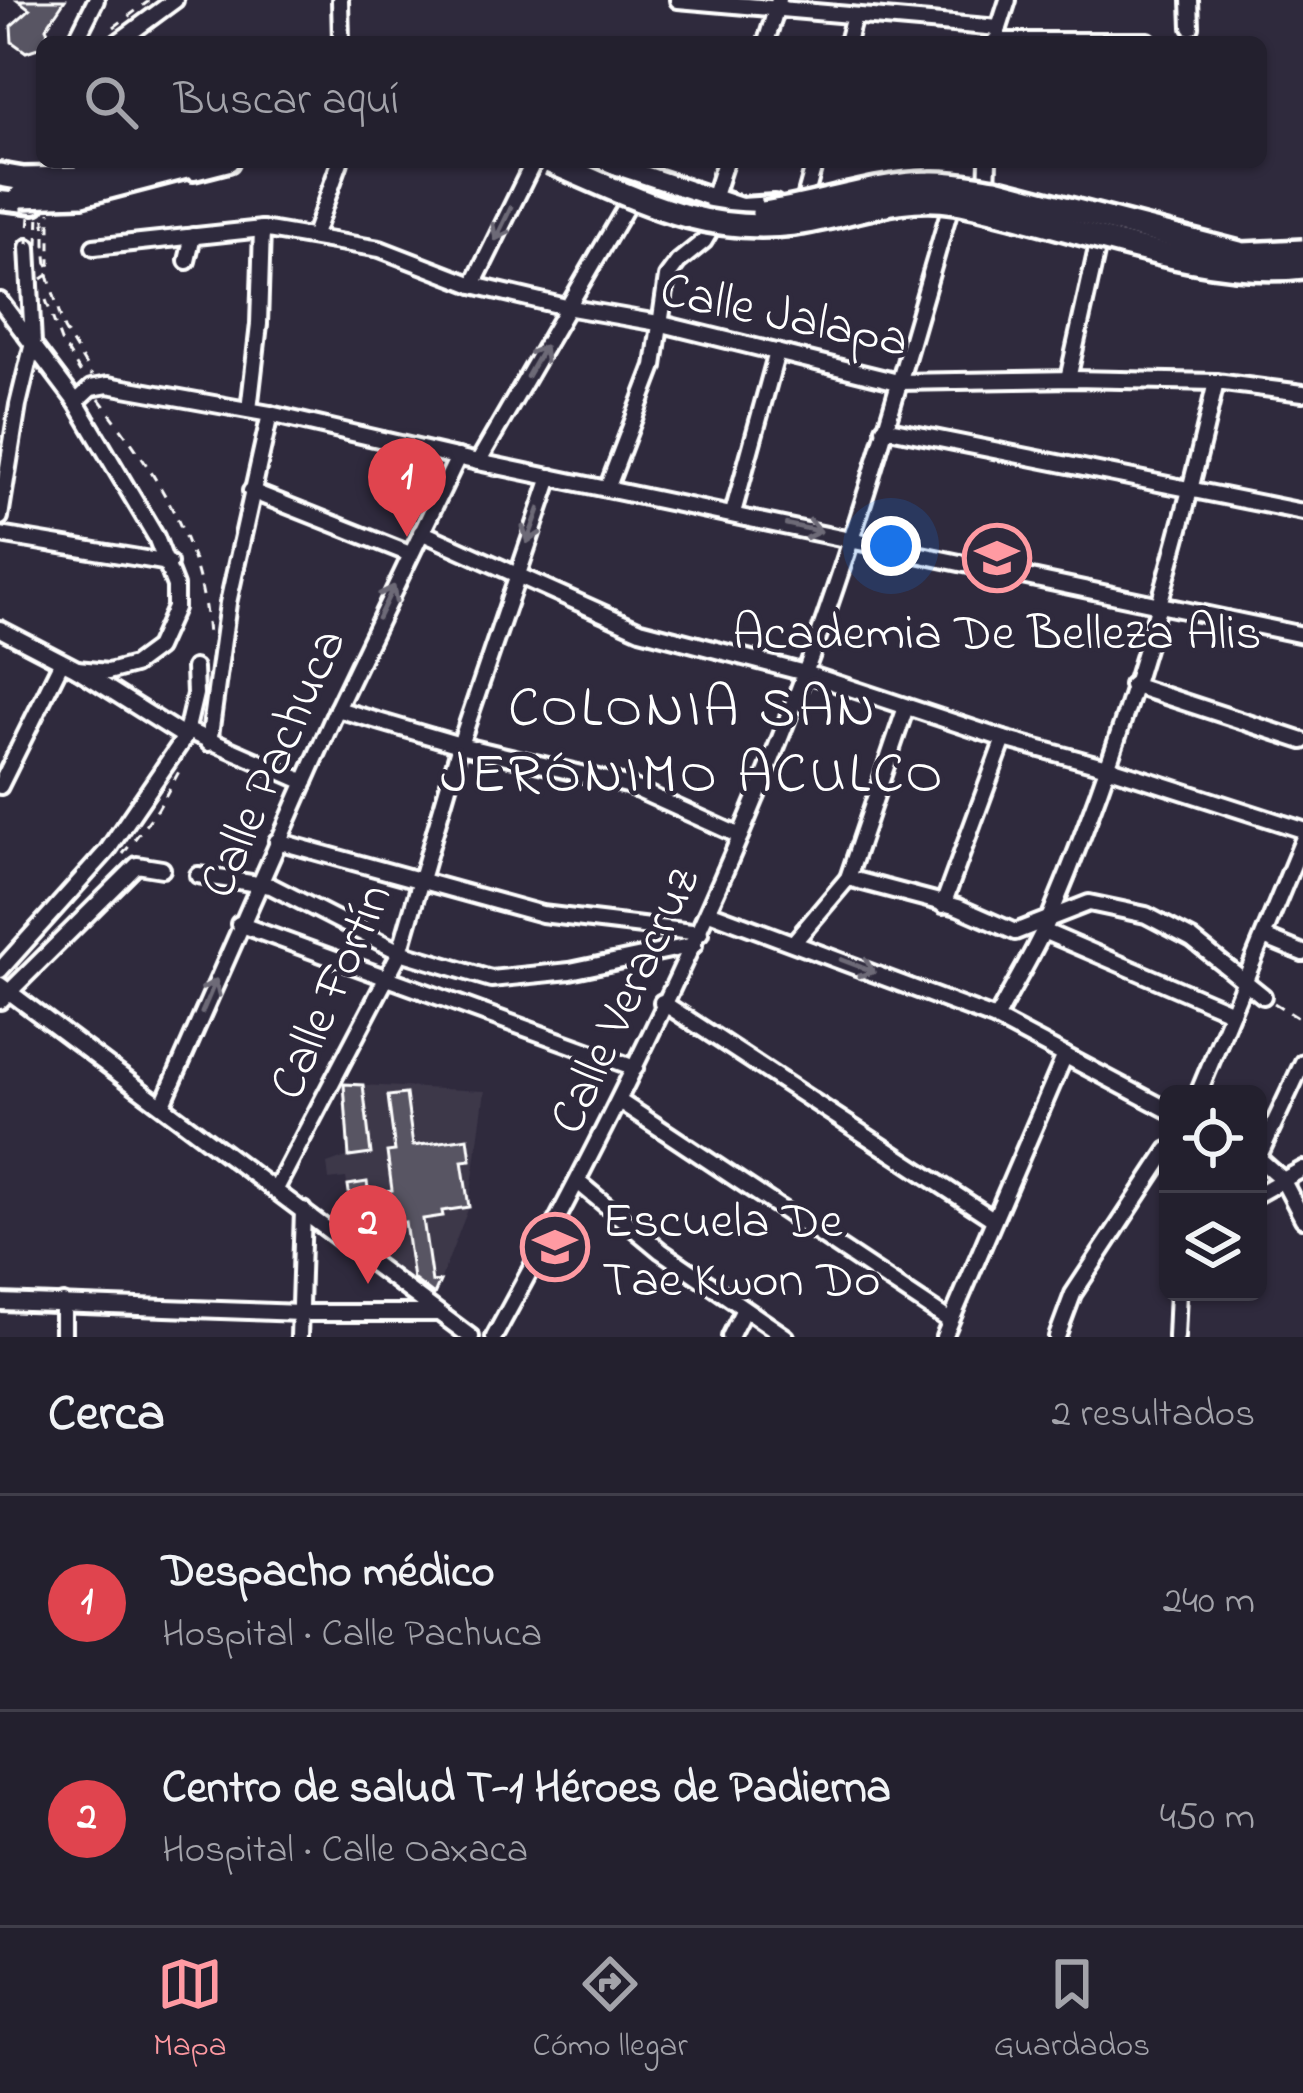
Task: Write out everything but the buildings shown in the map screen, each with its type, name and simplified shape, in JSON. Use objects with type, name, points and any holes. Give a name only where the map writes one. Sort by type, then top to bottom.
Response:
[{"type":"highway","points":[[0,171],[23,179],[76,178],[119,168]]},
{"type":"highway","points":[[0,195],[82,194],[182,168]]},
{"type":"highway","points":[[565,168],[718,226],[799,223],[886,202],[927,199],[986,208],[1241,269],[1303,270]]},
{"type":"highway","points":[[594,168],[725,214],[788,209],[883,188],[943,183],[995,190],[1243,254],[1303,249]]},
{"type":"main road","points":[[0,171],[72,168]]},
{"type":"main road","points":[[0,195],[67,204],[206,168]]},
{"type":"main road","points":[[547,168],[711,229],[789,230],[874,211],[951,205],[1212,271],[1258,277],[1303,270]]},
{"type":"main road","points":[[623,168],[741,207],[804,202],[933,180],[987,188],[1244,253],[1303,249]]},
{"type":"main road","points":[[867,188],[865,203],[874,211]]},
{"type":"main road","points":[[711,229],[748,212],[825,204],[843,194]]},
{"type":"street","points":[[78,36],[96,0]]},
{"type":"street","points":[[117,36],[175,0]]},
{"type":"street","points":[[340,0],[341,36]]},
{"type":"street","points":[[678,0],[777,5],[989,36]]},
{"type":"street","points":[[996,36],[1008,0]]},
{"type":"street","points":[[1190,0],[1191,27]]},
{"type":"street","points":[[768,36],[777,5]]},
{"type":"street","points":[[849,36],[854,16]]},
{"type":"street","points":[[314,235],[338,168]]},
{"type":"street","points":[[473,285],[529,168]]},
{"type":"street","points":[[607,489],[654,366],[667,277],[711,229],[713,199],[723,168]]},
{"type":"street","points":[[804,202],[813,168]]},
{"type":"street","points":[[987,188],[988,168]]},
{"type":"street","points":[[478,462],[630,200]]},
{"type":"street","name":"Calle Veracruz","points":[[494,1337],[619,1101],[662,1002],[697,939],[740,836],[852,538],[951,205]]},
{"type":"street","points":[[249,410],[259,324],[262,229]]},
{"type":"street","name":"Calle Jalapa","points":[[94,247],[262,229],[314,235],[380,249],[473,285],[658,322],[898,382],[1216,382],[1303,393]]},
{"type":"street","points":[[187,262],[193,236]]},
{"type":"street","points":[[1068,380],[1098,244]]},
{"type":"street","points":[[0,517],[33,343],[37,246]]},
{"type":"street","points":[[0,301],[76,402],[169,563],[175,608],[157,648],[134,665],[108,672],[77,670]]},
{"type":"street","points":[[734,513],[777,352]]},
{"type":"street","points":[[996,1019],[1046,924],[1107,767],[1191,492],[1216,382]]},
{"type":"street","points":[[76,402],[100,386],[249,410],[1303,635]]},
{"type":"street","points":[[0,402],[18,405]]},
{"type":"street","points":[[208,743],[228,603],[270,414]]},
{"type":"street","points":[[884,428],[1303,512]]},
{"type":"street","name":"Calle Pachuca","points":[[163,1104],[337,709],[458,458]]},
{"type":"street","name":"Calle Fortín","points":[[276,1189],[400,952],[460,745],[551,477]]},
{"type":"street","points":[[251,490],[410,554]]},
{"type":"street","points":[[422,532],[640,630],[805,673],[1303,830]]},
{"type":"street","points":[[0,535],[169,563]]},
{"type":"street","points":[[0,629],[186,734],[305,782]]},
{"type":"street","points":[[0,786],[61,663]]},
{"type":"street","points":[[0,970],[107,851],[186,734],[195,694],[194,668]]},
{"type":"street","points":[[1132,685],[1303,741]]},
{"type":"street","points":[[794,942],[848,878],[906,707]]},
{"type":"street","points":[[337,709],[460,745],[628,785],[740,836]]},
{"type":"street","points":[[943,905],[1004,739]]},
{"type":"street","points":[[1202,1085],[1303,840]]},
{"type":"street","points":[[278,841],[542,914],[697,939]]},
{"type":"street","points":[[162,869],[137,865],[4,993],[163,1104],[471,1337]]},
{"type":"street","points":[[198,874],[272,886],[400,952],[491,979],[570,971],[697,939]]},
{"type":"street","points":[[848,878],[958,907],[1016,932],[1046,924],[1089,903],[1146,914],[1192,939],[1263,996]]},
{"type":"street","points":[[709,912],[996,1019],[1159,1105]]},
{"type":"street","points":[[239,924],[634,1068]]},
{"type":"street","points":[[1046,924],[1232,1012]]},
{"type":"street","points":[[1264,937],[1303,953]]},
{"type":"street","points":[[662,1002],[993,1219]]},
{"type":"street","points":[[944,1337],[1065,1055]]},
{"type":"street","points":[[1267,1139],[1303,1062]]},
{"type":"street","points":[[619,1101],[950,1321]]},
{"type":"street","points":[[1057,1337],[1072,1294],[1159,1164]]},
{"type":"street","points":[[1267,1166],[1282,1180],[1303,1219]]},
{"type":"street","points":[[1260,1193],[1303,1169]]},
{"type":"street","points":[[578,1182],[661,1251],[785,1337]]},
{"type":"street","points":[[299,1337],[304,1210]]},
{"type":"street","points":[[1176,1337],[1178,1301]]},
{"type":"street","points":[[0,1302],[438,1312]]},
{"type":"street","points":[[63,1303],[63,1337]]},
{"type":"street","points":[[730,1337],[744,1309]]},
{"type":"path","points":[[113,36],[125,16],[150,0]]},
{"type":"path","points":[[47,265],[51,204]]},
{"type":"path","points":[[37,246],[47,265],[64,329],[100,386]]},
{"type":"path","points":[[37,246],[53,321],[79,371]]},
{"type":"path","points":[[41,280],[48,275]]},
{"type":"path","points":[[1263,996],[1303,1021]]},
{"type":"shaded area","points":[[341,1084],[485,1091],[469,1207],[433,1299],[356,1239],[346,1178],[329,1180],[327,1164],[349,1156]]},
{"type":"place","name":"Despacho médico","points":[[407,537]]},
{"type":"place","name":"Academia De Belleza Alis","points":[[997,558]]},
{"type":"place","name":"Escuela De Tae Kwon Do","points":[[555,1247]]},
{"type":"place","name":"Centro de salud T-1 Héroes de Padierna","points":[[368,1284]]},
{"type":"district","name":"COLONIA SAN JERÓNIMO ACULCO","points":[[693,738]]}]
